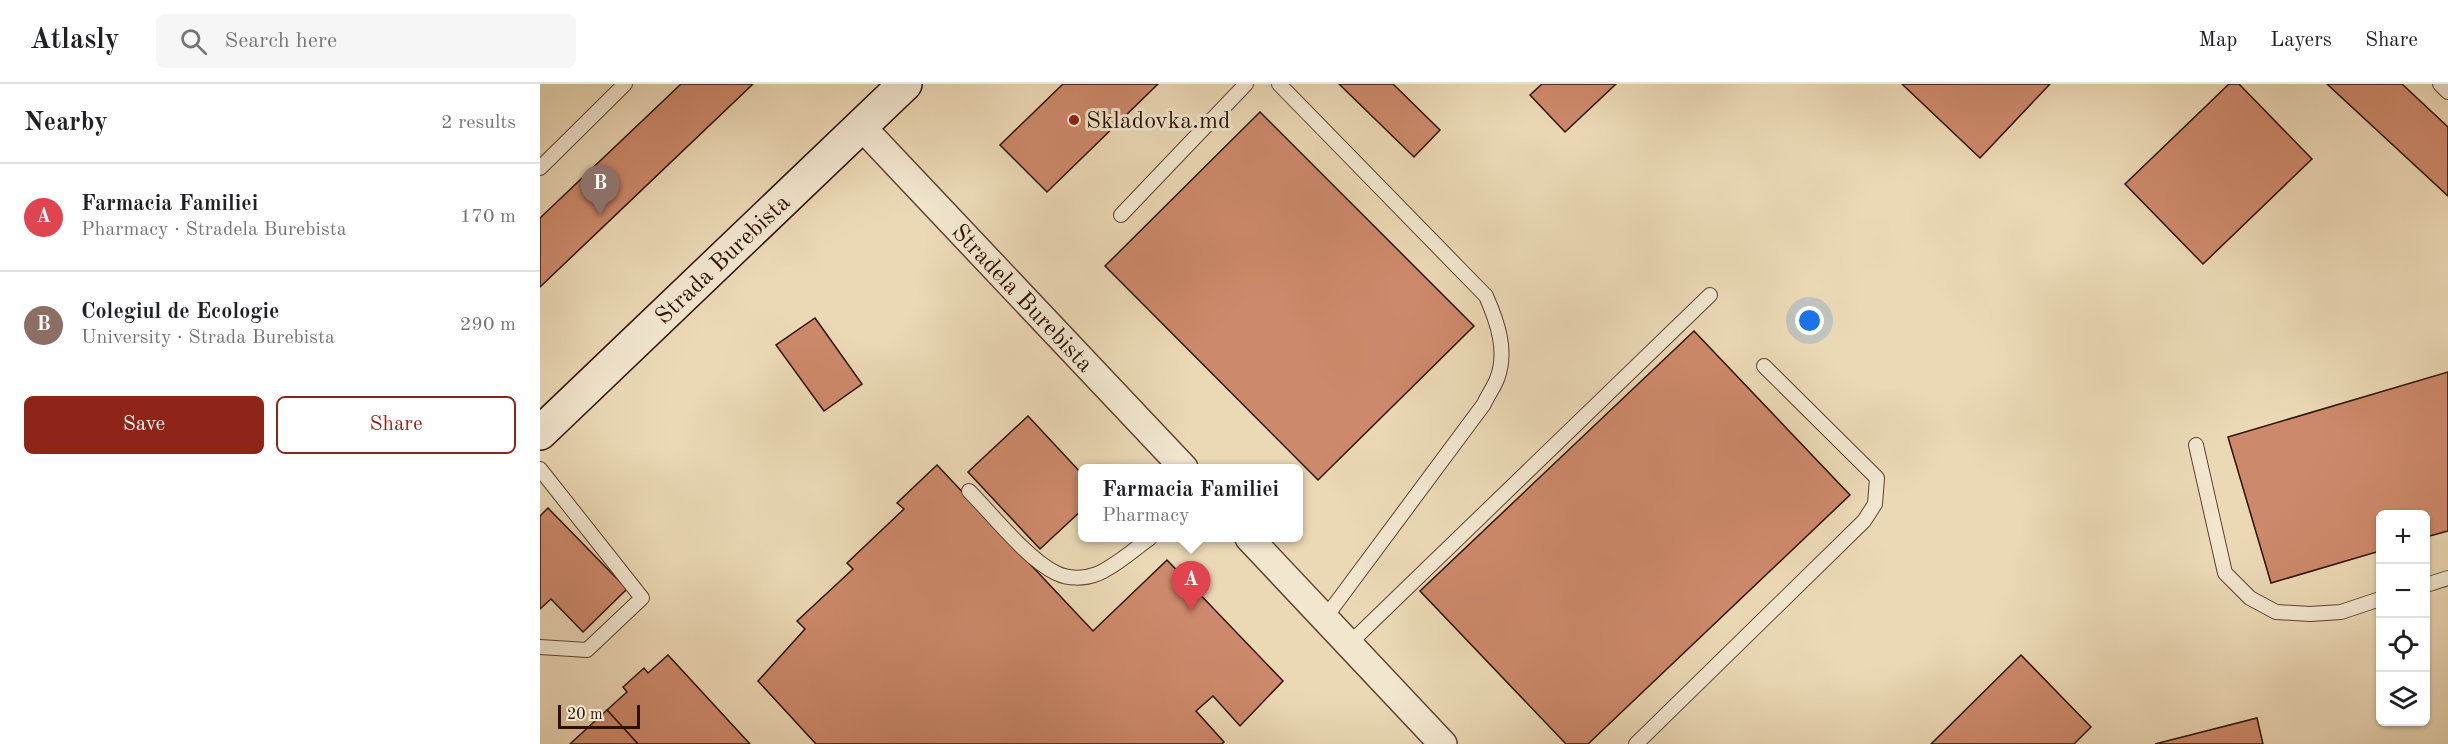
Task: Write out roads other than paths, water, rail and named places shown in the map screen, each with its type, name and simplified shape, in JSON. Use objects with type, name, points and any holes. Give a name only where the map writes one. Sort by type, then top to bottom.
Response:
[{"type":"main road","name":"Strada Burebista","points":[[540,432],[905,84]]},
{"type":"street","name":"Stradela Burebista","points":[[861,126],[1180,464]]},
{"type":"street","points":[[1254,542],[1443,744]]},
{"type":"lane","points":[[540,168],[625,84]]},
{"type":"lane","points":[[1121,215],[1246,84]]},
{"type":"lane","points":[[1279,84],[1486,296],[1497,322],[1502,350],[1498,377],[1484,404],[1325,618]]},
{"type":"lane","points":[[2440,84],[2448,92]]},
{"type":"lane","points":[[1349,644],[1710,295]]},
{"type":"lane","points":[[1636,744],[1864,521],[1875,504],[1877,478],[1764,366]]},
{"type":"lane","points":[[2196,445],[2225,573],[2250,598],[2276,612],[2310,614],[2341,612],[2376,600]]},
{"type":"lane","points":[[540,469],[642,598],[587,650],[540,647]]},
{"type":"lane","points":[[969,491],[1030,553],[1056,573],[1070,577],[1084,577],[1112,566],[1143,542]]},
{"type":"lane","points":[[2430,584],[2448,578]]},
{"type":"place","name":"Skladovka.md","points":[[1074,120]]},
{"type":"place","name":"Colegiul de Ecologie","points":[[600,215]]},
{"type":"place","name":"Farmacia Familiei","points":[[1191,611]]}]
